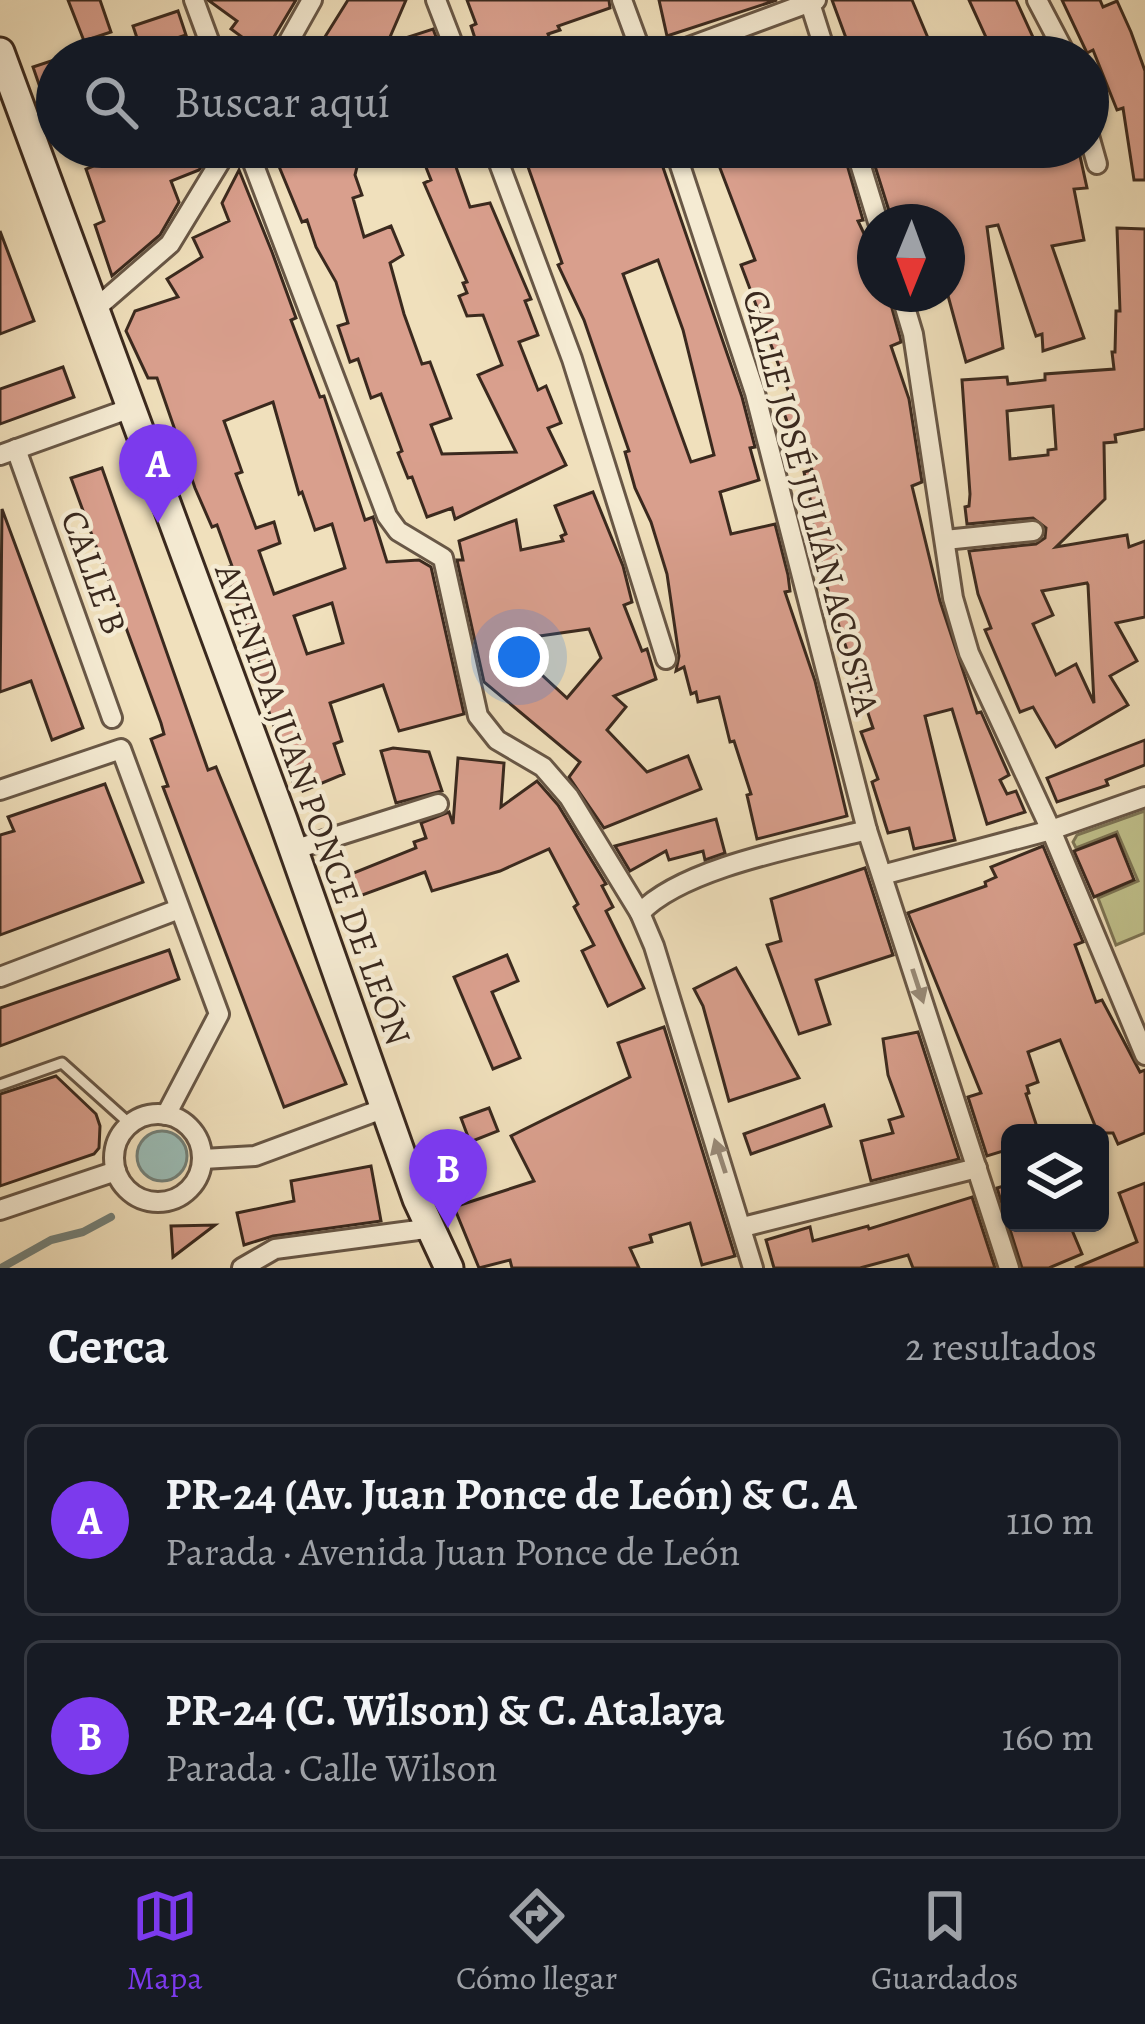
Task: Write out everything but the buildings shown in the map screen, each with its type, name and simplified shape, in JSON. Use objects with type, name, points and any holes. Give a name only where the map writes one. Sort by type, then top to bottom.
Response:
[{"type":"main road","name":"AVENIDA JUAN PONCE DE LEÓN","points":[[0,52],[36,151]]},
{"type":"main road","name":"AVENIDA JUAN PONCE DE LEÓN","points":[[42,168],[417,1199],[449,1268]]},
{"type":"street","points":[[194,0],[207,36]]},
{"type":"street","points":[[292,36],[312,0]]},
{"type":"street","points":[[436,0],[450,36]]},
{"type":"street","points":[[622,0],[635,36]]},
{"type":"street","points":[[1037,0],[1056,36]]},
{"type":"street","points":[[718,36],[812,1],[821,36]]},
{"type":"street","points":[[94,310],[170,244],[216,168]]},
{"type":"street","points":[[255,168],[387,516],[398,531],[443,558],[478,716],[497,740],[543,767],[569,796],[640,914],[654,946],[753,1268]]},
{"type":"street","points":[[501,168],[572,359],[666,659]]},
{"type":"street","name":"CALLE JOSÉ JULIÁN ACOSTA","points":[[681,168],[755,393],[867,830],[1009,1268]]},
{"type":"street","points":[[861,168],[872,204]]},
{"type":"street","points":[[907,312],[953,598],[969,653],[1051,830],[1145,1055]]},
{"type":"street","points":[[8,452],[131,408]]},
{"type":"street","name":"CALLE B","points":[[8,452],[112,718]]},
{"type":"street","points":[[945,540],[1033,531]]},
{"type":"street","points":[[0,790],[121,749],[219,1014],[166,1115]]},
{"type":"street","points":[[883,875],[1051,830],[1145,797]]},
{"type":"street","points":[[293,850],[438,804]]},
{"type":"street","points":[[640,914],[654,898],[727,867],[867,830]]},
{"type":"street","points":[[0,976],[178,909]]},
{"type":"street","points":[[203,1159],[255,1156],[385,1108]]},
{"type":"street","points":[[153,1114],[166,1115],[178,1118],[196,1135],[203,1159],[195,1182],[177,1198],[164,1202],[140,1198],[121,1182],[116,1145],[130,1124],[153,1114]]},
{"type":"street","points":[[743,1227],[976,1168]]},
{"type":"street","points":[[0,1210],[116,1171]]},
{"type":"street","points":[[242,1268],[275,1249],[433,1228]]},
{"type":"lane","points":[[0,1085],[62,1063],[130,1124]]},
{"type":"green space","points":[[1145,811],[1145,933],[1116,945],[1098,898],[1138,881],[1117,832],[1076,848],[1073,842],[1077,835]]},
{"type":"water","points":[[162,1131],[180,1138],[187,1156],[180,1174],[162,1181],[144,1174],[137,1156],[144,1138]]},
{"type":"waterway","points":[[1,1268],[51,1240],[83,1232],[111,1217]]},
{"type":"place","name":"PR-24 (Av. Juan Ponce de León) & C. A","points":[[158,523]]},
{"type":"place","name":"PR-24 (C. Wilson) & C. Atalaya","points":[[448,1228]]}]
